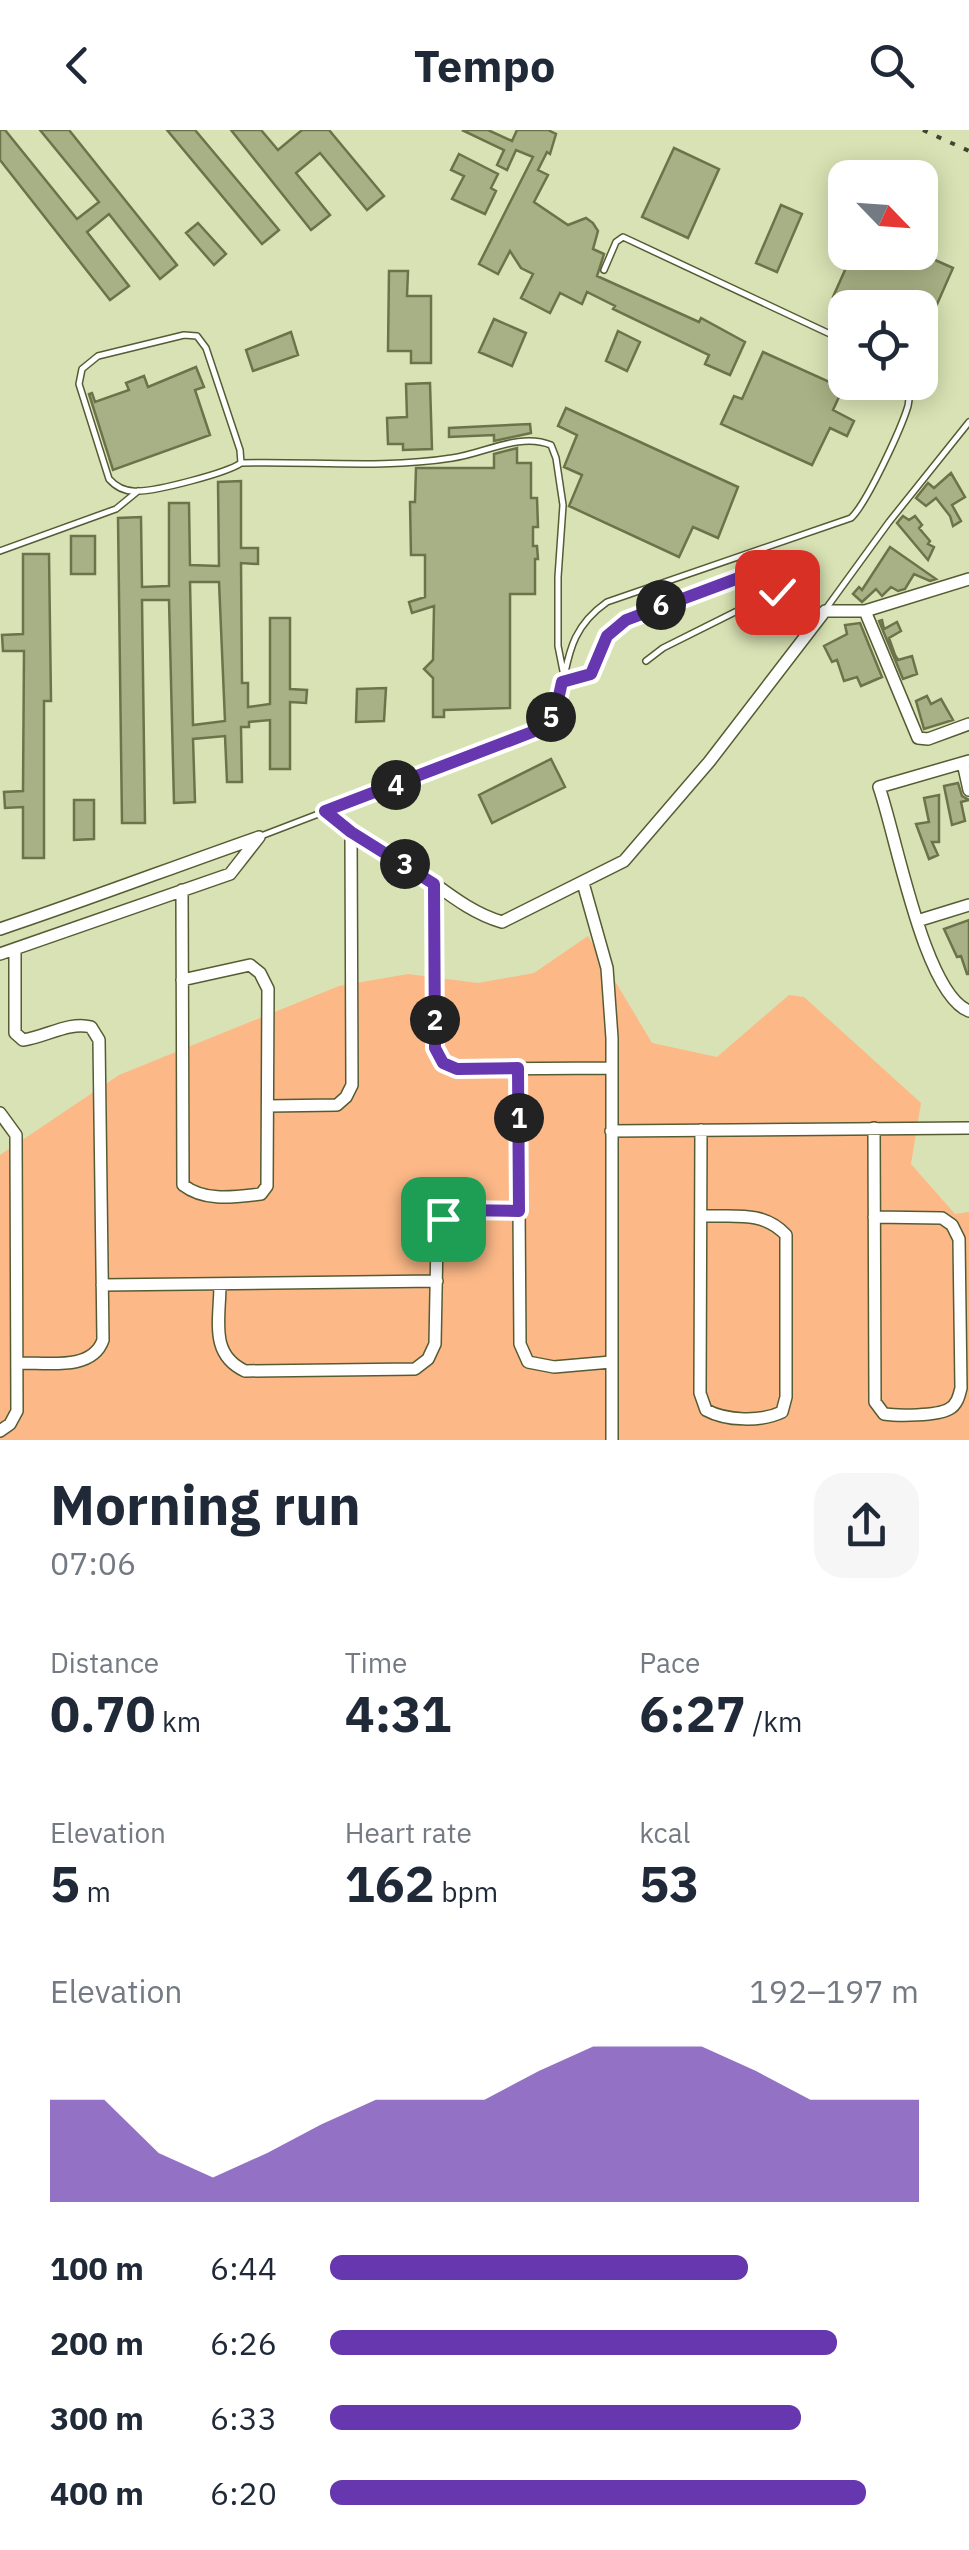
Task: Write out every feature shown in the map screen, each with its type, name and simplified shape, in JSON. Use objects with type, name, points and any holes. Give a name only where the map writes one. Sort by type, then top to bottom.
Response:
[{"type":"street","points":[[325,811],[477,914],[502,922],[624,861],[709,762],[825,611],[865,611],[969,580]]},
{"type":"street","points":[[865,611],[918,738],[928,740],[969,724]]},
{"type":"street","points":[[969,790],[966,762],[879,787],[917,922],[944,990],[957,1006],[969,1012]]},
{"type":"street","points":[[268,1106],[337,1104],[346,1098],[352,1085],[351,832]]},
{"type":"street","points":[[0,954],[230,874],[260,837]]},
{"type":"street","points":[[0,929],[260,837]]},
{"type":"street","points":[[583,882],[607,968],[612,1068],[612,1440]]},
{"type":"street","points":[[434,884],[435,1048],[443,1063],[457,1069],[612,1068]]},
{"type":"street","points":[[182,890],[182,980],[183,1185],[193,1193],[221,1198],[260,1194],[267,1186],[268,988],[250,965],[182,980]]},
{"type":"street","points":[[917,922],[969,906]]},
{"type":"street","points":[[15,949],[15,1033],[23,1040],[38,1038],[79,1024],[91,1027],[99,1040],[103,1340],[98,1352],[85,1361],[17,1363]]},
{"type":"street","points":[[518,1068],[520,1344],[528,1362],[554,1367],[611,1362]]},
{"type":"street","points":[[0,1113],[16,1135],[17,1363],[16,1410],[10,1424],[0,1431]]},
{"type":"street","points":[[874,1128],[874,1218],[875,1402],[884,1414],[898,1416],[949,1410],[958,1401],[961,1388],[959,1239],[952,1225],[942,1218],[874,1218]]},
{"type":"street","points":[[611,1131],[969,1128]]},
{"type":"street","points":[[701,1130],[700,1393],[706,1410],[720,1418],[771,1417],[782,1412],[786,1397],[786,1236],[774,1222],[764,1218],[701,1216]]},
{"type":"street","points":[[220,1284],[220,1352],[230,1364],[245,1370],[416,1369],[428,1359],[436,1344],[437,1240],[443,1219],[457,1210],[519,1211]]},
{"type":"street","points":[[102,1285],[437,1281]]},
{"type":"lane","points":[[604,270],[616,242],[623,237],[828,333]]},
{"type":"lane","points":[[138,491],[112,484],[93,434],[80,376],[86,362],[98,356],[184,335],[197,336],[206,348],[241,463]]},
{"type":"lane","points":[[260,837],[540,729],[556,709],[572,642],[582,625],[607,602],[851,518],[864,501],[908,400]]},
{"type":"lane","points":[[825,611],[889,522],[969,422]]},
{"type":"lane","points":[[0,551],[116,509],[138,491],[228,470],[241,463],[442,460],[536,440],[551,445],[562,505],[558,646],[563,671]]},
{"type":"lane","points":[[562,682],[591,674],[607,636],[626,620],[766,566],[782,564],[790,570],[786,586],[663,648],[646,661]]},
{"type":"shaded area","points":[[588,936],[652,1043],[717,1057],[789,995],[804,997],[921,1103],[911,1164],[955,1214],[969,1212],[969,1440],[0,1440],[0,1155],[119,1075],[339,986],[408,974],[478,983],[534,973]]},
{"type":"building","points":[[0,130],[5,130],[77,219],[99,202],[40,130],[69,130],[177,265],[160,279],[109,214],[87,232],[129,286],[110,300],[0,160]]},
{"type":"building","points":[[167,130],[195,130],[279,230],[262,244]]},
{"type":"building","points":[[231,130],[261,130],[278,150],[302,130],[329,130],[384,196],[367,210],[320,153],[296,173],[330,215],[311,230]]},
{"type":"building","points":[[462,130],[488,130],[512,141],[517,130],[548,130],[556,134],[550,154],[547,152],[538,170],[548,175],[534,202],[568,225],[586,218],[593,223],[598,231],[593,249],[604,254],[597,276],[699,322],[701,318],[745,342],[730,375],[705,364],[709,355],[613,309],[615,306],[587,292],[582,304],[560,293],[550,313],[521,298],[533,274],[521,268],[510,251],[498,274],[479,264],[533,157],[516,150],[507,170],[497,165],[504,150]]},
{"type":"building","points":[[674,148],[719,169],[688,238],[642,217]]},
{"type":"building","points":[[459,154],[498,174],[491,188],[496,191],[485,214],[452,199],[464,176],[451,170]]},
{"type":"building","points":[[781,205],[802,214],[777,272],[756,263]]},
{"type":"building","points":[[198,223],[226,254],[214,265],[186,233]]},
{"type":"building","points":[[938,261],[953,268],[938,302],[938,290],[836,290],[845,270],[938,270]]},
{"type":"building","points":[[389,271],[408,271],[407,296],[431,296],[431,363],[411,363],[411,351],[388,351]]},
{"type":"building","points":[[494,319],[526,333],[512,366],[479,352]]},
{"type":"building","points":[[618,331],[640,342],[627,371],[606,361]]},
{"type":"building","points":[[291,332],[298,355],[253,371],[246,350]]},
{"type":"building","points":[[763,352],[828,381],[828,400],[838,400],[833,410],[854,421],[847,436],[830,428],[812,465],[721,424],[734,396],[742,399]]},
{"type":"building","points":[[196,367],[204,387],[195,390],[210,435],[113,470],[89,394],[95,402],[129,390],[126,383],[144,376],[148,387]]},
{"type":"building","points":[[430,383],[432,449],[403,450],[403,444],[388,444],[387,418],[407,417],[406,384]]},
{"type":"building","points":[[566,408],[738,487],[718,538],[693,527],[679,557],[569,506],[582,475],[564,467],[577,435],[558,426]]},
{"type":"building","points":[[530,424],[531,433],[494,441],[494,435],[449,437],[449,428]]},
{"type":"building","points":[[517,448],[517,463],[531,463],[531,498],[537,498],[538,527],[533,527],[533,546],[537,546],[538,559],[535,594],[510,594],[510,708],[444,710],[444,717],[433,717],[433,678],[424,669],[433,660],[434,606],[412,613],[409,602],[425,597],[425,555],[411,555],[410,502],[415,502],[416,468],[494,468],[494,454]]},
{"type":"building","points":[[951,473],[965,497],[952,505],[961,521],[953,526],[936,498],[926,506],[916,498],[928,483],[934,488]]},
{"type":"building","points":[[241,481],[241,548],[258,548],[258,564],[241,563],[242,683],[248,683],[248,707],[270,704],[270,618],[290,618],[290,689],[307,690],[306,703],[290,702],[290,769],[270,769],[270,720],[249,722],[249,727],[241,727],[242,782],[227,782],[225,736],[193,739],[195,802],[174,803],[169,600],[142,600],[145,823],[122,823],[118,518],[141,517],[142,587],[169,586],[169,503],[189,503],[190,565],[219,566],[218,482]],"holes":[[[190,582],[219,582],[225,721],[193,725]]]},
{"type":"building","points":[[903,516],[909,520],[915,516],[922,525],[919,528],[934,547],[928,560],[897,523]]},
{"type":"building","points":[[71,536],[95,536],[95,574],[71,574]]},
{"type":"building","points":[[890,547],[936,579],[930,581],[914,574],[905,589],[891,587],[882,596],[876,589],[862,602],[853,594],[859,587],[862,590]]},
{"type":"building","points":[[23,554],[49,554],[51,701],[44,701],[44,858],[23,858],[23,807],[5,808],[4,792],[23,791],[24,651],[3,651],[2,635],[23,634]]},
{"type":"building","points":[[882,620],[884,629],[897,622],[901,631],[889,638],[895,655],[898,660],[912,656],[917,674],[903,679],[879,621]]},
{"type":"building","points":[[860,623],[882,677],[861,686],[857,677],[844,681],[837,660],[832,662],[824,646],[847,634],[845,625]]},
{"type":"building","points":[[386,688],[384,721],[356,722],[357,689]]},
{"type":"building","points":[[927,696],[931,704],[941,699],[953,720],[924,729],[916,701]]},
{"type":"building","points":[[551,759],[565,787],[492,823],[479,795]]},
{"type":"building","points":[[958,783],[962,796],[969,800],[961,802],[965,821],[952,825],[944,786]]},
{"type":"building","points":[[939,795],[939,842],[932,842],[938,855],[929,859],[916,824],[929,822],[924,798]]},
{"type":"building","points":[[74,800],[94,800],[94,839],[74,840]]},
{"type":"building","points":[[969,920],[969,974],[967,974],[944,929]]},
{"type":"railway","points":[[923,130],[969,151]]},
{"type":"route","points":[[443,1219],[457,1210],[519,1211],[518,1068],[457,1069],[443,1063],[435,1048],[434,884],[325,811],[540,729],[556,709],[562,682],[591,674],[607,636],[626,620],[766,566],[782,564],[791,575],[789,583],[777,592]]}]
